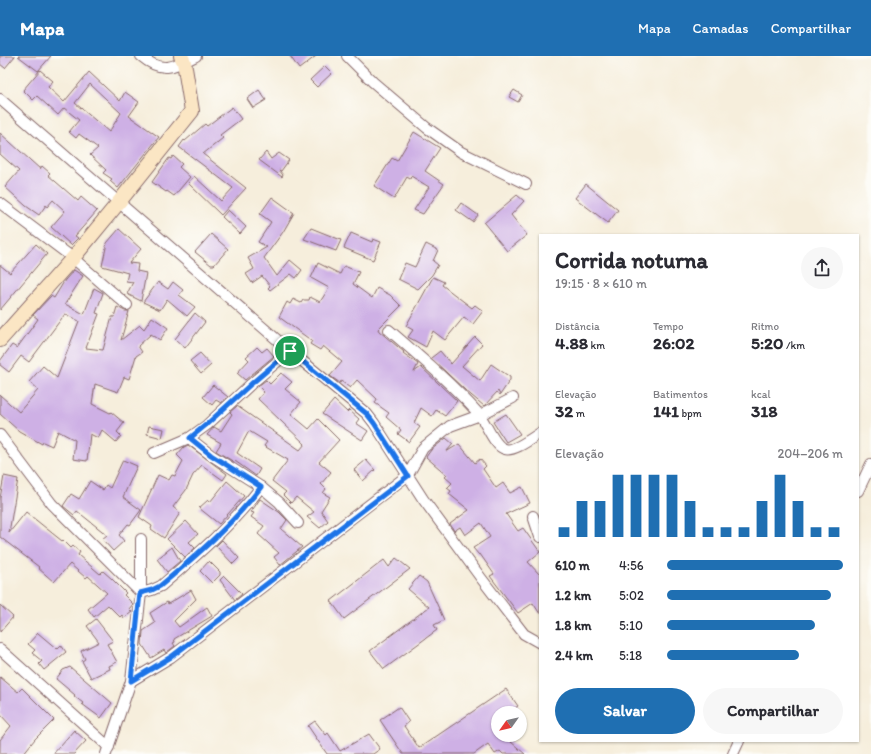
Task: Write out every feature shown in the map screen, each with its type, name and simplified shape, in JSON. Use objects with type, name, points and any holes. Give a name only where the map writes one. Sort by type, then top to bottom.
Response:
[{"type":"street","points":[[0,340],[73,258],[192,111],[187,58],[163,68],[150,64],[141,56]]},
{"type":"street","points":[[347,56],[373,82],[427,128],[461,152],[526,184]]},
{"type":"street","points":[[0,99],[290,351],[367,414],[408,476],[454,541],[524,634],[539,641]]},
{"type":"street","points":[[0,203],[73,258],[127,305]]},
{"type":"street","points":[[389,330],[450,384],[480,415],[499,446],[512,450],[539,433]]},
{"type":"street","points":[[154,453],[190,438],[290,351]]},
{"type":"street","points":[[131,681],[171,657],[408,476],[423,448],[450,426],[480,415],[513,398]]},
{"type":"street","points":[[0,435],[52,504],[140,593]]},
{"type":"street","points":[[190,438],[211,455],[261,487],[279,502],[298,523]]},
{"type":"street","points":[[859,489],[871,464]]},
{"type":"street","points":[[140,593],[160,586],[211,543],[244,509],[261,487]]},
{"type":"street","points":[[533,516],[539,534]]},
{"type":"street","points":[[0,649],[108,750],[131,681],[140,593],[141,539]]},
{"type":"street","points":[[733,754],[739,742]]},
{"type":"building","points":[[0,56],[15,56],[5,68],[0,64]]},
{"type":"building","points":[[18,56],[51,56],[38,71]]},
{"type":"building","points":[[290,56],[316,56],[299,69]]},
{"type":"building","points":[[325,66],[332,73],[317,87],[310,80]]},
{"type":"building","points":[[40,70],[53,81],[48,87],[64,102],[89,72],[120,101],[125,92],[139,102],[129,116],[159,137],[118,188],[110,181],[112,179],[103,173],[106,170],[90,155],[98,148],[79,134],[76,138],[69,132],[79,120],[64,108],[58,115],[37,96],[33,100],[23,90]],"holes":[[[90,84],[121,113],[109,132],[75,103]]]},
{"type":"building","points":[[259,90],[266,100],[253,108],[247,99]]},
{"type":"building","points":[[514,90],[522,95],[518,102],[509,97]]},
{"type":"building","points":[[232,107],[241,119],[220,135],[223,138],[203,154],[246,188],[221,215],[188,183],[194,176],[221,201],[233,188],[179,147],[184,140],[185,141],[205,124],[207,126]]},
{"type":"building","points":[[414,132],[440,148],[425,171],[444,184],[423,214],[414,210],[429,187],[411,176],[410,179],[407,177],[394,199],[374,186],[392,158],[397,161]]},
{"type":"building","points":[[0,133],[40,169],[42,166],[50,173],[48,175],[78,201],[81,197],[97,211],[75,236],[78,238],[71,245],[51,227],[65,211],[53,200],[47,207],[46,205],[39,215],[26,206],[5,187],[19,171],[0,154]]},
{"type":"building","points":[[266,152],[271,159],[279,153],[289,160],[281,171],[279,170],[283,175],[282,177],[259,160]]},
{"type":"building","points":[[173,156],[182,164],[179,167],[190,177],[174,196],[152,182],[169,158],[171,159]]},
{"type":"building","points":[[586,184],[618,210],[608,223],[575,198]]},
{"type":"building","points":[[517,195],[524,201],[511,215],[527,235],[507,251],[484,223]]},
{"type":"building","points":[[272,197],[294,213],[283,232],[264,258],[277,276],[290,260],[302,270],[296,278],[291,274],[270,290],[268,288],[270,286],[262,276],[252,283],[246,274],[254,269],[248,258],[267,247],[258,242],[271,222],[260,214]]},
{"type":"building","points":[[461,203],[478,215],[473,222],[456,210]]},
{"type":"building","points":[[228,210],[246,227],[240,234],[222,217]]},
{"type":"building","points":[[311,228],[341,240],[336,251],[304,239]]},
{"type":"building","points":[[119,229],[141,249],[129,263],[138,264],[137,271],[146,273],[141,301],[127,294],[133,282],[126,281],[128,273],[102,266],[107,243]]},
{"type":"building","points":[[351,233],[372,242],[373,239],[381,242],[373,260],[344,248]]},
{"type":"building","points":[[211,234],[228,249],[214,265],[211,265],[195,252]]},
{"type":"building","points":[[36,244],[47,254],[0,310],[0,265],[10,273]]},
{"type":"building","points":[[426,244],[438,250],[433,261],[438,265],[432,275],[418,289],[398,279],[405,263],[415,267]]},
{"type":"building","points":[[318,263],[340,274],[344,266],[359,272],[353,284],[372,298],[377,288],[390,295],[401,306],[378,329],[379,331],[404,352],[403,353],[418,364],[414,372],[421,367],[457,401],[445,416],[436,410],[432,416],[421,408],[414,423],[420,427],[409,442],[398,434],[401,430],[386,417],[389,413],[375,403],[377,399],[357,380],[350,388],[341,381],[340,383],[330,376],[342,362],[323,346],[320,350],[310,344],[312,341],[279,317],[287,302],[290,304],[293,299],[301,303],[303,300],[309,300],[310,297],[320,302],[329,288],[311,278]]},
{"type":"building","points":[[74,270],[83,276],[65,304],[84,314],[94,288],[103,293],[96,313],[99,314],[86,348],[103,350],[112,317],[114,317],[117,307],[125,311],[129,311],[121,340],[140,325],[144,329],[152,317],[168,328],[160,340],[151,334],[138,346],[142,352],[136,356],[129,379],[124,377],[118,392],[95,384],[92,404],[110,413],[111,412],[124,423],[117,432],[121,436],[116,442],[102,430],[98,438],[90,434],[87,461],[73,459],[75,440],[58,431],[52,446],[43,442],[42,444],[19,431],[0,414],[0,395],[19,412],[38,390],[29,382],[43,366],[57,378],[79,321],[65,314],[29,362],[21,356],[9,372],[0,365],[0,361],[12,345],[17,348],[38,319],[33,315],[51,296],[54,298],[65,280]]},
{"type":"building","points":[[433,277],[444,282],[442,285],[472,308],[475,305],[483,311],[473,324],[464,317],[445,340],[433,331],[426,347],[408,337],[413,330],[406,326]]},
{"type":"building","points":[[158,282],[168,289],[173,282],[183,290],[179,295],[195,307],[187,316],[167,299],[160,310],[143,302]]},
{"type":"building","points":[[195,313],[205,322],[185,348],[175,339]]},
{"type":"building","points":[[475,337],[482,344],[462,366],[480,381],[491,364],[510,377],[510,380],[500,395],[498,391],[484,406],[431,358],[440,351],[451,364]]},
{"type":"building","points":[[257,347],[262,352],[267,348],[274,356],[245,380],[237,373],[249,360],[246,357]]},
{"type":"building","points":[[200,353],[211,365],[201,374],[190,361]]},
{"type":"building","points":[[281,373],[292,382],[285,389],[301,402],[291,414],[309,429],[318,419],[339,440],[319,462],[331,472],[321,484],[326,489],[323,493],[330,497],[321,511],[328,521],[320,528],[307,517],[314,512],[296,497],[291,503],[283,495],[286,492],[272,481],[288,460],[264,446],[267,442],[249,431],[237,453],[260,469],[256,476],[235,461],[234,462],[216,451],[221,443],[207,435],[214,427],[221,431],[232,414],[230,412],[237,406],[300,450],[305,444],[258,399],[264,392],[258,386],[266,380],[270,384]]},
{"type":"building","points":[[213,385],[228,397],[221,403],[216,400],[212,405],[203,397]]},
{"type":"building","points":[[334,400],[347,412],[349,410],[359,419],[356,423],[368,431],[362,440],[322,414]]},
{"type":"building","points":[[506,414],[520,434],[506,442],[493,422]]},
{"type":"building","points":[[149,426],[164,429],[162,438],[147,434]]},
{"type":"building","points":[[446,438],[453,444],[446,452],[459,444],[475,463],[480,459],[486,466],[483,469],[496,488],[503,483],[510,493],[522,487],[530,503],[506,514],[518,531],[523,528],[539,551],[539,553],[528,562],[539,574],[539,612],[533,603],[518,613],[490,576],[494,574],[480,554],[479,555],[473,548],[490,537],[481,523],[465,535],[460,527],[454,531],[450,524],[469,510],[449,494],[451,491],[447,488],[452,483],[445,477],[447,475],[426,457],[431,450]]},
{"type":"building","points":[[188,445],[227,474],[223,480],[202,465],[193,475],[186,490],[173,507],[180,513],[164,538],[151,529],[152,526],[139,517],[158,475],[169,480],[172,475],[175,476],[183,461],[177,455],[184,447]]},
{"type":"building","points":[[123,460],[137,466],[123,497],[141,510],[130,525],[128,524],[119,535],[124,541],[113,551],[102,539],[107,535],[77,511],[74,515],[63,506],[71,494],[79,499],[90,481],[103,490],[106,485],[110,488]]},
{"type":"building","points":[[366,460],[375,470],[363,481],[354,470]]},
{"type":"building","points":[[4,476],[18,479],[9,533],[26,512],[62,541],[63,540],[71,548],[73,546],[80,552],[78,555],[100,574],[103,571],[112,579],[126,593],[124,595],[133,604],[129,609],[132,612],[124,618],[122,615],[120,617],[108,605],[94,617],[88,609],[107,593],[88,576],[86,578],[70,564],[54,582],[38,568],[39,567],[0,537],[0,498]]},
{"type":"building","points":[[227,481],[244,496],[219,524],[199,508],[208,500],[210,502]]},
{"type":"building","points":[[260,499],[279,512],[287,520],[281,529],[302,547],[280,565],[274,557],[279,553],[258,534],[264,526],[251,517],[254,513],[251,512]]},
{"type":"building","points":[[186,521],[198,534],[189,542],[195,548],[185,557],[167,539]]},
{"type":"building","points":[[222,540],[239,558],[233,564],[216,546]]},
{"type":"building","points":[[172,547],[180,561],[167,572],[157,559]]},
{"type":"building","points":[[396,558],[410,569],[344,619],[331,601],[384,560],[389,567]]},
{"type":"building","points":[[209,561],[220,572],[220,575],[212,583],[200,571]]},
{"type":"building","points":[[224,576],[242,594],[235,600],[220,580]]},
{"type":"building","points":[[419,576],[427,582],[444,620],[434,625],[437,630],[384,669],[370,651],[429,607],[408,589]]},
{"type":"building","points":[[191,590],[196,599],[174,621],[179,627],[207,607],[212,616],[174,639],[175,642],[173,643],[175,646],[166,653],[164,650],[151,658],[142,644],[143,631],[155,623],[150,613],[167,602],[168,604]]},
{"type":"building","points":[[0,605],[13,617],[0,632]]},
{"type":"building","points":[[96,619],[113,641],[107,644],[117,662],[109,666],[110,669],[91,678],[82,661],[85,659],[81,651],[99,642],[87,626]]},
{"type":"building","points":[[38,633],[57,649],[61,645],[66,652],[44,670],[39,664],[42,661],[32,653],[35,650],[28,644]]},
{"type":"building","points":[[70,667],[112,703],[101,718],[82,704],[83,703],[74,696],[75,695],[56,679],[63,670]]},
{"type":"building","points":[[0,677],[18,692],[22,688],[54,720],[35,739],[23,754],[0,754],[0,740],[11,726],[0,714]]},
{"type":"building","points":[[506,689],[518,706],[491,706],[491,742],[511,742],[525,754],[503,754],[500,751],[495,754],[488,744],[474,754],[403,754],[380,720],[399,707],[409,722],[404,726],[419,748]]},
{"type":"building","points":[[315,721],[326,735],[328,733],[340,751],[369,734],[380,749],[373,754],[327,754],[308,726]]},
{"type":"building","points":[[74,730],[86,741],[74,754],[53,754]]},
{"type":"route","points":[[290,351],[367,414],[408,476],[171,657],[131,681],[140,593],[160,586],[211,543],[244,509],[261,487],[211,455],[190,438],[290,351]]}]
